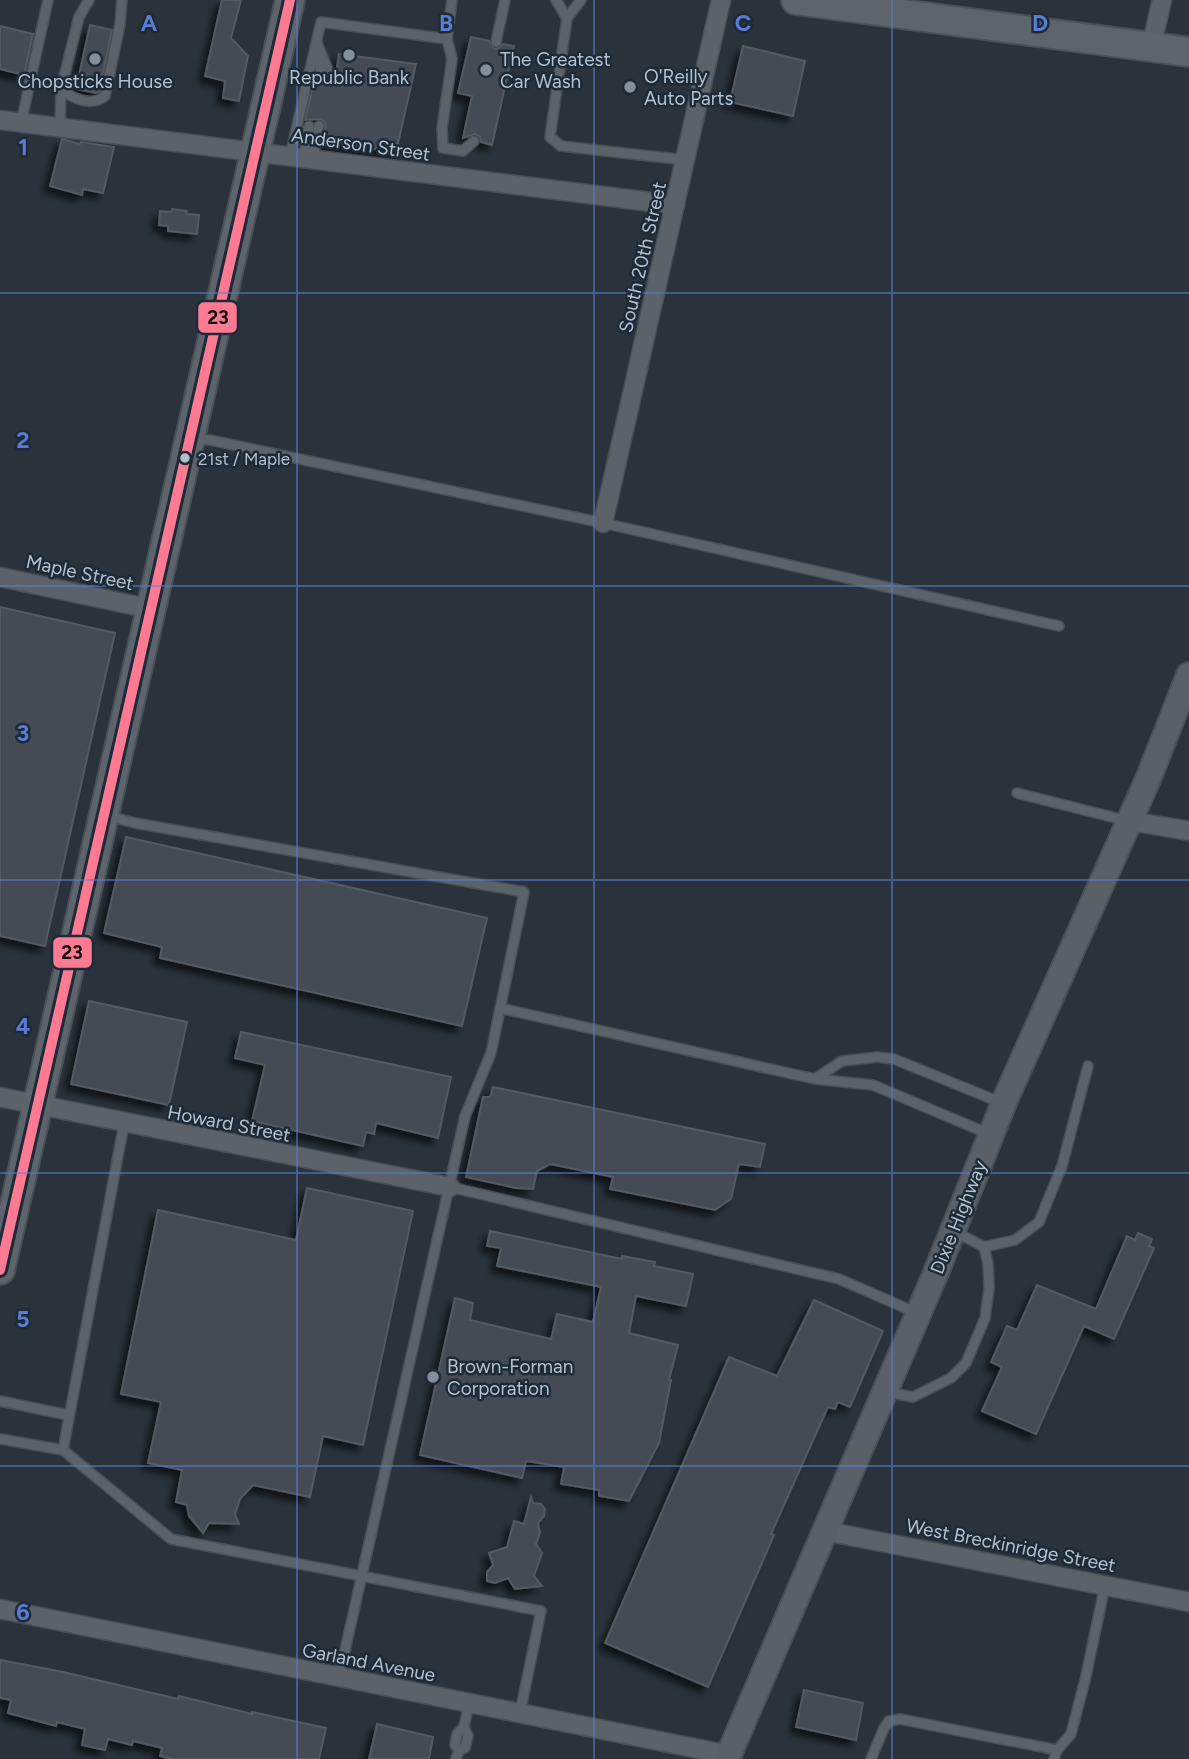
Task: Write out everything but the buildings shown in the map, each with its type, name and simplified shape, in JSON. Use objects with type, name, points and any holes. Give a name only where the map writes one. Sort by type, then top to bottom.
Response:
[{"type":"main road","points":[[0,1270],[290,0]]},
{"type":"main road","points":[[796,0],[1189,52]]},
{"type":"street","name":"South 20th Street","points":[[603,523],[721,0]]},
{"type":"street","points":[[1151,47],[1162,0]]},
{"type":"street","name":"Anderson Street","points":[[0,120],[675,205]]},
{"type":"street","name":"Maple Street","points":[[0,577],[151,609]]},
{"type":"street","name":"Dixie Highway","points":[[728,1757],[918,1314],[1003,1104],[1130,821],[1189,675]]},
{"type":"street","points":[[1130,821],[1189,831]]},
{"type":"street","name":"Howard Street","points":[[0,1097],[124,1124],[450,1187]]},
{"type":"street","name":"West Breckinridge Street","points":[[825,1531],[1189,1602]]},
{"type":"street","name":"Garland Avenue","points":[[0,1609],[728,1757]]},
{"type":"lane","points":[[21,123],[48,0]]},
{"type":"lane","points":[[60,128],[61,89],[79,18],[89,0]]},
{"type":"lane","points":[[61,89],[76,99],[89,102],[100,101],[105,96],[120,24],[122,0]]},
{"type":"lane","points":[[452,0],[447,39],[452,59],[442,128],[443,148],[463,151],[474,141]]},
{"type":"lane","points":[[496,42],[505,0]]},
{"type":"lane","points":[[556,0],[567,18]]},
{"type":"lane","points":[[581,0],[567,18],[550,137],[561,146],[685,160]]},
{"type":"lane","points":[[302,157],[316,42],[321,22],[447,39]]},
{"type":"lane","points":[[316,42],[326,74]]},
{"type":"lane","points":[[302,157],[314,126]]},
{"type":"lane","points":[[191,439],[221,442],[603,523],[1059,626]]},
{"type":"lane","points":[[1017,793],[1130,821]]},
{"type":"lane","points":[[105,815],[135,823],[524,892],[491,1053],[465,1116],[339,1677]]},
{"type":"lane","points":[[500,1008],[815,1079],[873,1085],[991,1135]]},
{"type":"lane","points":[[815,1079],[842,1061],[877,1057],[894,1059],[1003,1104]]},
{"type":"lane","points":[[953,1230],[984,1247],[1016,1240],[1040,1222],[1062,1166],[1088,1066]]},
{"type":"lane","points":[[63,1450],[124,1124]]},
{"type":"lane","points":[[450,1187],[839,1279],[918,1314]]},
{"type":"lane","points":[[885,1392],[913,1397],[951,1378],[966,1363],[985,1318],[989,1289],[984,1247]]},
{"type":"lane","points":[[0,1401],[68,1415]]},
{"type":"lane","points":[[0,1439],[63,1450],[171,1539],[541,1611],[520,1713]]},
{"type":"lane","points":[[871,1759],[889,1721],[900,1719],[1055,1754],[1071,1734],[1105,1585]]},
{"type":"lane","points":[[457,1754],[457,1734],[464,1727],[468,1703]]},
{"type":"transit line","name":"23","points":[[0,1270],[290,0]]},
{"type":"place","name":"Republic Bank","points":[[349,55]]},
{"type":"place","name":"Chopsticks House","points":[[95,59]]},
{"type":"place","name":"The Greatest Car Wash","points":[[486,70]]},
{"type":"place","name":"O'Reilly Auto Parts","points":[[630,87]]},
{"type":"place","name":"21st / Maple","points":[[185,458]]},
{"type":"place","name":"Brown-Forman Corporation","points":[[433,1377]]}]
